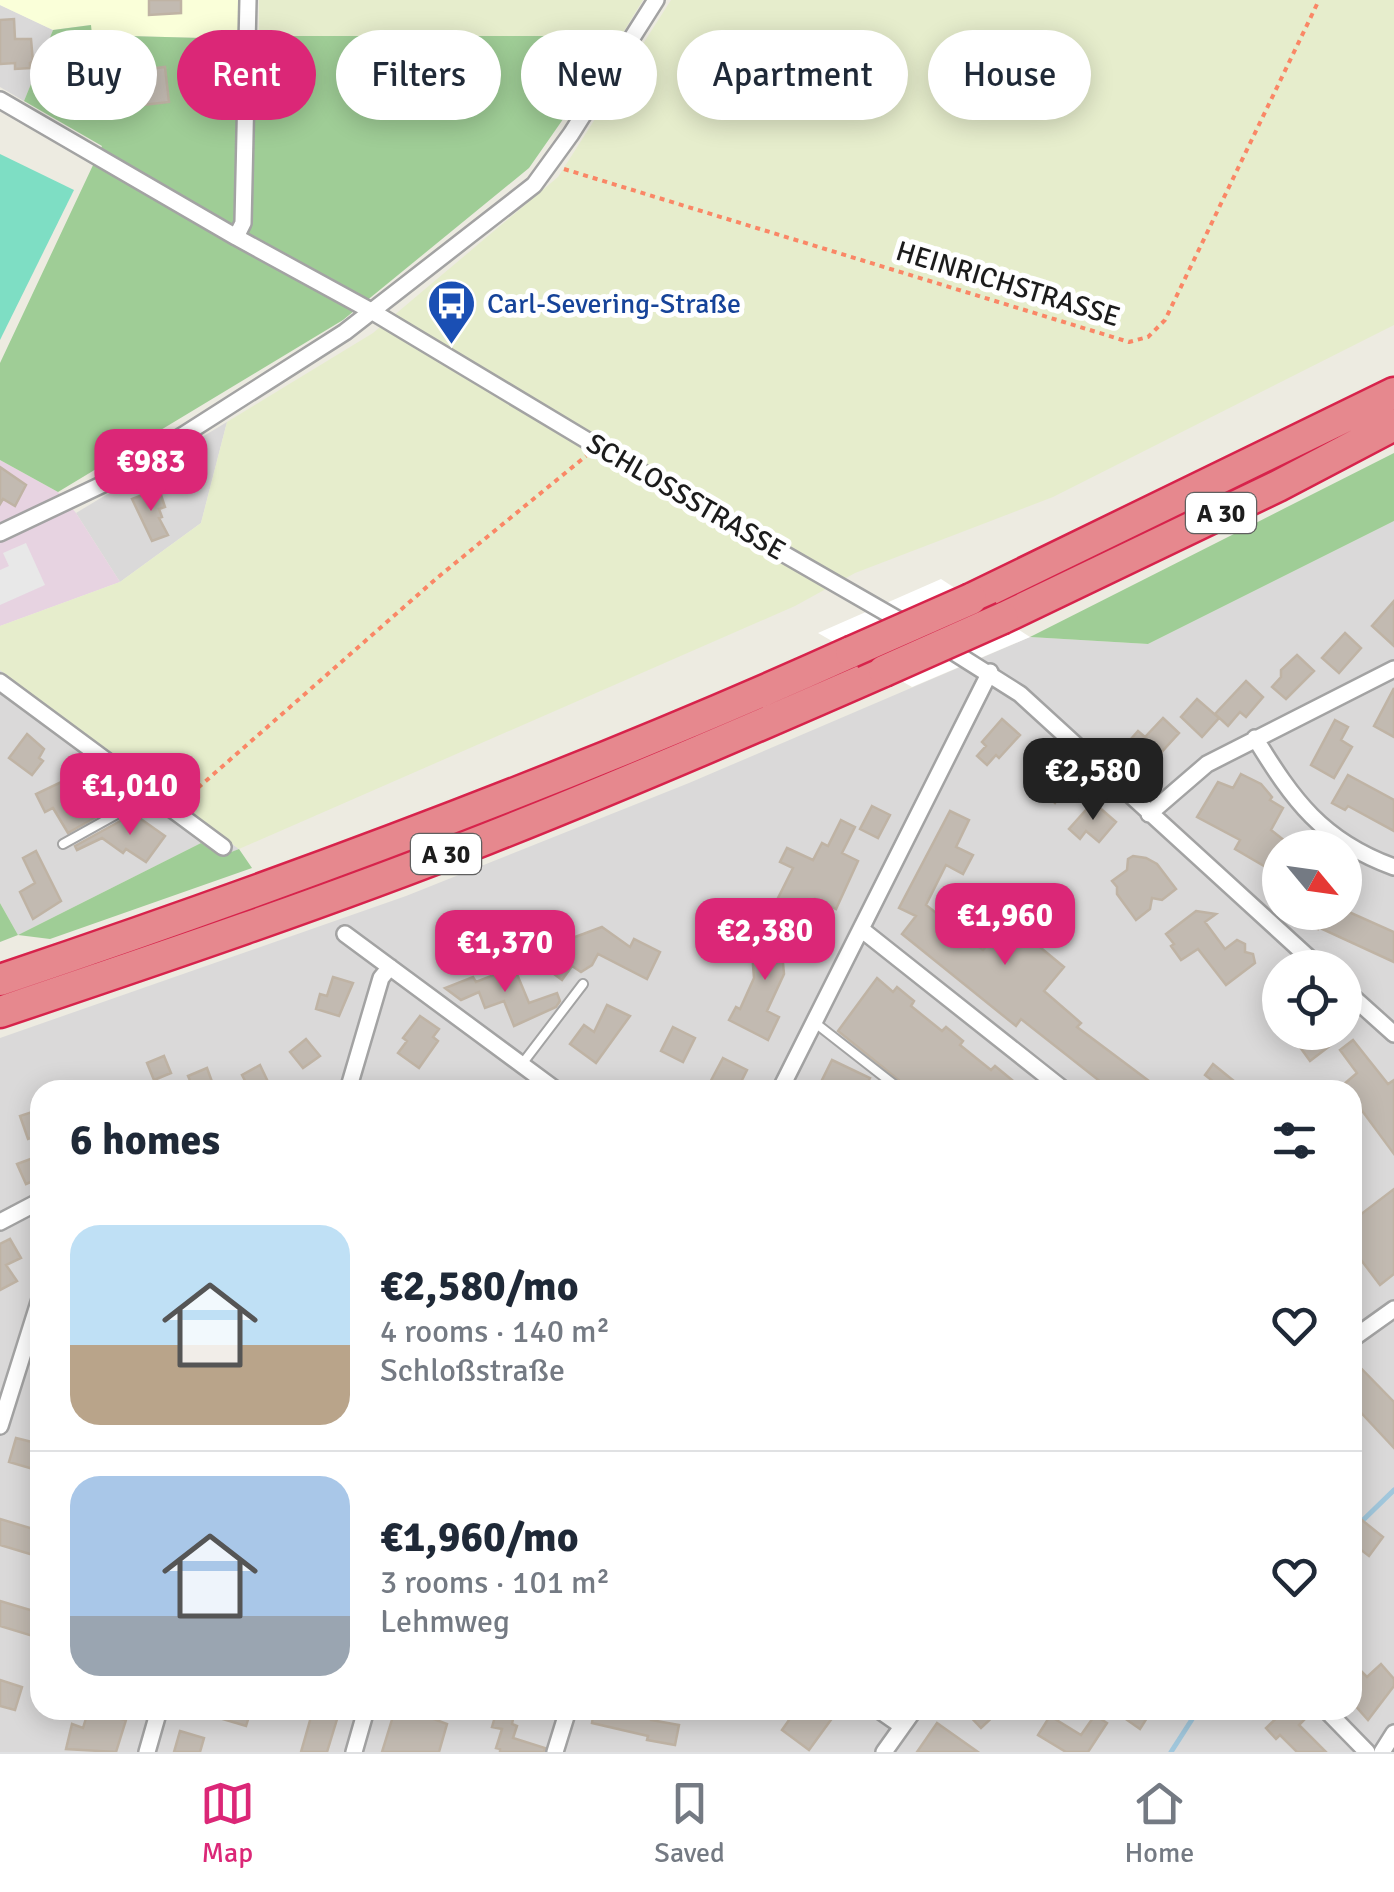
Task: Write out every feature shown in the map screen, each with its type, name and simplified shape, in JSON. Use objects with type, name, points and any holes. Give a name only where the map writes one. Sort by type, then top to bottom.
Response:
[{"type":"highway","name":"A 30","points":[[0,980],[190,916],[464,814],[735,704],[971,599],[1394,392]]},
{"type":"highway","name":"A 30","points":[[0,1012],[201,944],[484,840],[746,732],[1003,618],[1278,486],[1394,425]]},
{"type":"street","points":[[236,238],[243,223],[248,0]]},
{"type":"street","points":[[0,533],[116,478],[373,312],[534,185],[551,165],[656,0]]},
{"type":"street","name":"SCHLOSSSTRASSE","points":[[0,100],[236,238],[373,312],[990,672],[1020,694],[1300,950]]},
{"type":"street","points":[[1149,814],[1207,764],[1394,669]]},
{"type":"street","points":[[785,1080],[990,672]]},
{"type":"street","points":[[0,682],[222,846]]},
{"type":"street","points":[[1254,738],[1308,814],[1356,850],[1394,868]]},
{"type":"street","points":[[861,929],[1051,1080]]},
{"type":"street","points":[[345,934],[541,1080]]},
{"type":"street","points":[[351,1080],[381,978],[390,967]]},
{"type":"street","points":[[1362,1005],[1394,1034]]},
{"type":"street","points":[[0,1222],[30,1206]]},
{"type":"street","points":[[1362,1326],[1394,1308]]},
{"type":"street","points":[[0,1426],[30,1331]]},
{"type":"street","points":[[146,1752],[157,1720]]},
{"type":"street","points":[[354,1752],[363,1720]]},
{"type":"street","points":[[555,1752],[565,1720]]},
{"type":"street","points":[[893,1720],[902,1726]]},
{"type":"street","points":[[884,1752],[906,1720]]},
{"type":"street","points":[[1336,1720],[1366,1752]]},
{"type":"street","points":[[1382,1752],[1394,1733]]},
{"type":"lane","points":[[63,844],[151,795]]},
{"type":"lane","points":[[522,1064],[583,984]]},
{"type":"lane","points":[[814,1022],[887,1080]]},
{"type":"path","name":"HEINRICHSTRASSE","points":[[551,165],[1129,342],[1148,336],[1165,320],[1319,0]]},
{"type":"path","points":[[172,810],[436,578],[598,446]]},
{"type":"shaded area","points":[[0,0],[240,0],[239,30],[177,30],[177,37],[157,37],[157,30],[91,30],[90,25],[53,30],[0,5]]},
{"type":"shaded area","points":[[259,0],[643,0],[625,30],[521,30],[521,36],[501,36],[501,30],[336,30],[336,36],[316,36],[316,30],[259,30]]},
{"type":"shaded area","points":[[671,0],[1394,0],[1394,325],[1053,497],[855,573],[795,606],[239,849],[0,670],[0,626],[120,582],[201,523],[227,422],[373,333],[558,177],[594,120],[657,120],[657,30],[652,30]]},
{"type":"shaded area","points":[[0,5],[53,30],[30,30],[30,86],[24,101],[0,87]]},
{"type":"shaded area","points":[[227,422],[201,523],[120,582],[76,513]]},
{"type":"shaded area","points":[[0,460],[58,492],[120,582],[0,626]]},
{"type":"shaded area","points":[[1394,521],[1394,1752],[0,1752],[0,1038],[406,896],[689,783],[1030,637],[1148,644]]},
{"type":"shaded area","points":[[26,543],[45,585],[0,605],[0,570],[9,566],[3,553]]},
{"type":"shaded area","points":[[0,670],[239,849],[221,857],[201,843],[18,935],[0,903]]},
{"type":"green space","points":[[91,25],[92,30],[53,30]]},
{"type":"green space","points":[[316,36],[336,36],[336,120],[501,120],[501,36],[521,36],[521,120],[562,120],[529,168],[343,320],[58,492],[0,460],[0,363],[102,146],[57,120],[157,120],[157,37],[177,37],[177,120],[316,120]]},
{"type":"green space","points":[[0,154],[74,190],[0,340]]},
{"type":"green space","points":[[1394,453],[1394,521],[1148,644],[1030,637]]},
{"type":"green space","points":[[201,843],[221,856],[239,849],[252,868],[50,939],[18,935]]},
{"type":"green space","points":[[0,903],[18,935],[0,942]]},
{"type":"pier","points":[[941,579],[1030,637],[912,687],[818,633]]},
{"type":"building","points":[[149,0],[181,0],[181,13],[149,15]]},
{"type":"building","points":[[14,19],[15,39],[30,39],[30,68],[0,64],[0,20]]},
{"type":"building","points":[[165,67],[169,102],[157,103],[157,68]]},
{"type":"building","points":[[0,467],[26,485],[15,506],[3,499],[0,504]]},
{"type":"building","points":[[160,492],[165,507],[159,509],[159,518],[168,535],[152,541],[132,499]]},
{"type":"building","points":[[1394,601],[1394,646],[1372,626]]},
{"type":"building","points":[[1345,633],[1361,648],[1339,673],[1322,658]]},
{"type":"building","points":[[1297,655],[1314,671],[1286,699],[1272,687],[1281,677],[1281,670]]},
{"type":"building","points":[[1246,681],[1263,697],[1246,717],[1240,712],[1228,726],[1215,714]]},
{"type":"building","points":[[1394,688],[1394,737],[1374,726]]},
{"type":"building","points":[[1197,699],[1219,718],[1202,737],[1181,717]]},
{"type":"building","points":[[1163,718],[1179,733],[1147,768],[1124,747],[1138,731],[1145,737]]},
{"type":"building","points":[[1002,719],[1020,735],[987,765],[977,756],[986,746],[982,742]]},
{"type":"building","points":[[1335,720],[1348,727],[1341,740],[1352,747],[1334,778],[1311,765]]},
{"type":"building","points":[[27,734],[44,749],[39,758],[43,761],[32,775],[9,758]]},
{"type":"building","points":[[1056,768],[1072,782],[1055,803],[1038,788]]},
{"type":"building","points":[[1241,774],[1261,784],[1272,797],[1270,800],[1283,808],[1271,830],[1262,830],[1262,865],[1235,849],[1240,840],[1197,817],[1218,782],[1233,788]]},
{"type":"building","points":[[76,775],[90,803],[110,792],[117,805],[68,833],[53,808],[45,812],[36,794]]},
{"type":"building","points":[[1348,775],[1394,800],[1394,831],[1348,806],[1345,810],[1332,803]]},
{"type":"building","points":[[1093,802],[1116,822],[1099,842],[1086,831],[1080,839],[1069,829]]},
{"type":"building","points":[[872,806],[890,815],[878,838],[860,829]]},
{"type":"building","points":[[950,811],[969,820],[956,847],[973,855],[963,874],[946,865],[926,905],[983,950],[1007,920],[1064,967],[1044,991],[1081,1023],[1077,1027],[1148,1080],[1098,1080],[1021,1019],[1016,1026],[902,934],[916,916],[899,908]]},
{"type":"building","points":[[138,817],[165,836],[146,862],[126,849],[123,853],[102,838],[77,850],[75,846],[124,819],[129,830]]},
{"type":"building","points":[[841,820],[855,827],[842,853],[858,861],[836,909],[815,899],[802,924],[773,908],[793,868],[780,862],[787,848],[813,860],[822,843],[828,846]]},
{"type":"building","points":[[36,851],[61,901],[33,919],[20,892],[35,883],[23,858]]},
{"type":"building","points":[[1133,856],[1157,864],[1176,889],[1162,900],[1152,898],[1150,909],[1136,920],[1112,881],[1127,870],[1128,859]]},
{"type":"building","points":[[1196,911],[1216,914],[1205,922],[1225,949],[1237,940],[1245,944],[1245,952],[1253,954],[1255,963],[1226,985],[1198,949],[1181,960],[1166,934]]},
{"type":"building","points":[[1362,918],[1394,932],[1394,962],[1324,930],[1362,930]]},
{"type":"building","points":[[602,927],[630,947],[634,939],[660,952],[647,979],[598,954],[592,965],[581,972],[572,966],[562,980],[538,962],[558,934],[567,940]]},
{"type":"building","points":[[798,933],[800,950],[782,952],[784,974],[767,1011],[779,1017],[768,1040],[729,1020],[736,1007],[740,1009],[754,978],[751,939]]},
{"type":"building","points":[[514,967],[529,1003],[557,993],[560,1001],[556,1007],[514,1026],[504,1001],[485,1008],[479,992],[461,1000],[445,988],[473,977],[476,982]]},
{"type":"building","points":[[333,977],[353,983],[339,1016],[316,1009],[320,994],[327,996]]},
{"type":"building","points":[[877,978],[893,992],[897,987],[914,1001],[911,1006],[942,1031],[946,1027],[963,1041],[960,1045],[991,1070],[995,1066],[1012,1080],[899,1080],[838,1031]]},
{"type":"building","points":[[607,1005],[630,1016],[596,1063],[570,1044],[584,1025],[594,1032]]},
{"type":"building","points":[[420,1016],[439,1029],[433,1037],[438,1041],[419,1068],[398,1053],[407,1041],[403,1038]]},
{"type":"building","points":[[673,1027],[695,1038],[683,1062],[661,1051]]},
{"type":"building","points":[[306,1039],[320,1056],[303,1068],[290,1052]]},
{"type":"building","points":[[1302,1050],[1324,1050],[1310,1061]]},
{"type":"building","points":[[1340,1050],[1361,1050],[1388,1084],[1394,1080],[1394,1154],[1362,1111],[1362,1080],[1349,1080],[1357,1073]]},
{"type":"building","points":[[164,1056],[171,1073],[154,1080],[147,1063]]},
{"type":"building","points":[[723,1058],[747,1070],[742,1080],[711,1080]]},
{"type":"building","points":[[832,1060],[870,1078],[869,1080],[822,1080]]},
{"type":"building","points":[[1213,1064],[1233,1080],[1211,1080],[1205,1075]]},
{"type":"building","points":[[260,1065],[267,1080],[245,1080],[242,1075]]},
{"type":"building","points":[[207,1068],[211,1080],[190,1080],[188,1076]]},
{"type":"building","points":[[30,1113],[30,1138],[28,1139],[20,1116]]},
{"type":"building","points":[[30,1159],[30,1182],[26,1184],[17,1164]]},
{"type":"building","points":[[1394,1189],[1394,1274],[1380,1285],[1362,1261],[1362,1213]]},
{"type":"building","points":[[10,1239],[21,1258],[6,1265],[17,1281],[0,1290],[0,1244]]},
{"type":"building","points":[[1362,1369],[1394,1402],[1394,1448],[1362,1414]]},
{"type":"building","points":[[16,1438],[30,1442],[30,1468],[9,1462]]},
{"type":"building","points":[[0,1519],[30,1528],[30,1554],[0,1545]]},
{"type":"building","points":[[1362,1520],[1383,1537],[1369,1556],[1362,1551]]},
{"type":"building","points":[[0,1601],[30,1610],[30,1635],[0,1626]]},
{"type":"building","points":[[1381,1664],[1394,1679],[1394,1686],[1368,1720],[1362,1713],[1362,1672],[1367,1677]]},
{"type":"building","points":[[0,1680],[22,1687],[15,1710],[0,1706]]},
{"type":"building","points":[[86,1720],[126,1720],[116,1752],[66,1749],[72,1724],[83,1728]]},
{"type":"building","points":[[226,1720],[248,1720],[246,1726]]},
{"type":"building","points":[[310,1720],[337,1720],[327,1752],[301,1752]]},
{"type":"building","points":[[392,1720],[436,1720],[447,1724],[439,1752],[382,1752]]},
{"type":"building","points":[[494,1720],[513,1720],[517,1726],[513,1738],[545,1748],[544,1752],[500,1752],[496,1748],[502,1729],[492,1727]]},
{"type":"building","points":[[651,1720],[679,1725],[675,1745],[592,1723]]},
{"type":"building","points":[[789,1720],[831,1720],[809,1750],[782,1730]]},
{"type":"building","points":[[973,1720],[989,1720],[981,1728]]},
{"type":"building","points":[[1047,1720],[1057,1720],[1081,1735],[1092,1720],[1107,1723],[1088,1752],[1066,1752],[1038,1735]]},
{"type":"building","points":[[1127,1720],[1146,1720],[1140,1729]]},
{"type":"building","points":[[1274,1720],[1304,1720],[1299,1725],[1326,1752],[1297,1752],[1280,1735],[1276,1739],[1266,1728]]},
{"type":"building","points":[[937,1723],[978,1752],[917,1752]]},
{"type":"building","points":[[180,1731],[204,1738],[200,1752],[174,1752]]},
{"type":"waterway","points":[[1362,1521],[1394,1490]]},
{"type":"waterway","points":[[1171,1752],[1192,1720]]},
{"type":"place","name":"Carl-Severing-Straße","points":[[452,346]]}]
